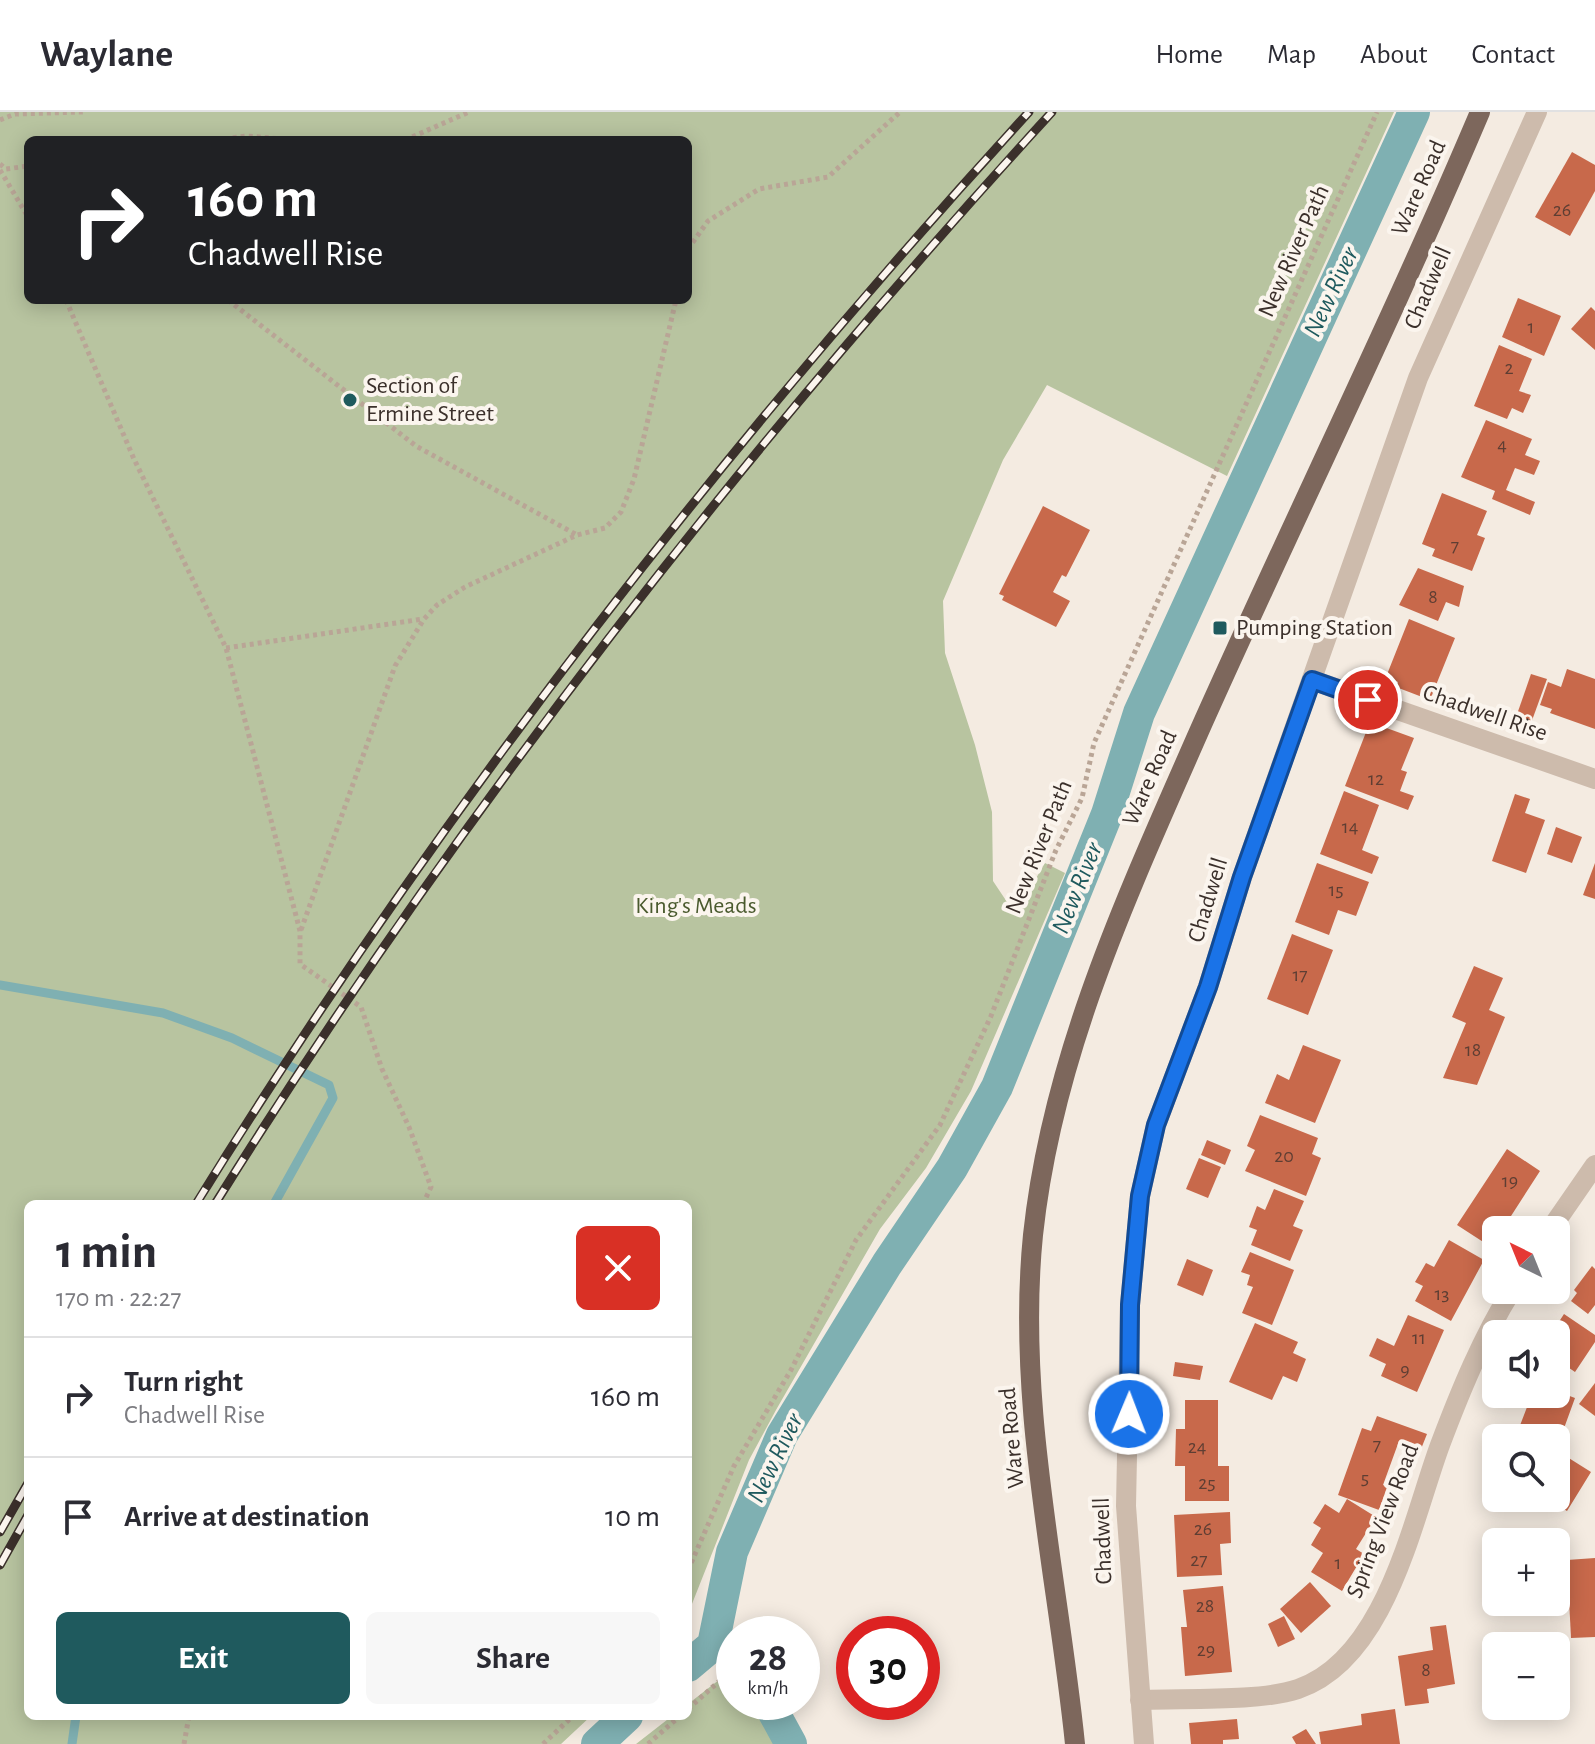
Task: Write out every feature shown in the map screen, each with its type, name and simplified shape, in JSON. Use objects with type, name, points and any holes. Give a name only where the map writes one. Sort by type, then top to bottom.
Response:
[{"type":"main road","name":"Ware Road","points":[[1075,1744],[1042,1490],[1030,1333],[1033,1238],[1049,1132],[1062,1079],[1081,1012],[1122,904],[1244,631],[1348,413],[1480,112]]},
{"type":"street","name":"Chadwell","points":[[1144,1744],[1126,1506],[1130,1305],[1140,1196],[1156,1125],[1208,987],[1242,877],[1418,378],[1537,112]]},
{"type":"street","name":"Chadwell Rise","points":[[1312,680],[1595,779]]},
{"type":"street","points":[[1560,1216],[1595,1165]]},
{"type":"street","name":"Spring View Road","points":[[1140,1700],[1277,1694],[1313,1683],[1340,1662],[1385,1597],[1457,1401],[1505,1304]]},
{"type":"path","points":[[0,120],[15,114],[83,112]]},
{"type":"path","points":[[414,136],[469,112]]},
{"type":"path","points":[[692,243],[708,221],[759,189],[828,177],[900,112]]},
{"type":"path","name":"New River Path","points":[[692,1561],[734,1466],[791,1370],[856,1240],[940,1125],[966,1072],[1056,850],[1082,798],[1094,743],[1377,112]]},
{"type":"path","points":[[0,164],[6,169],[24,167]]},
{"type":"path","points":[[0,170],[24,210]]},
{"type":"path","points":[[68,304],[134,459],[226,648],[300,931],[300,964],[361,1007],[382,1069],[409,1127],[431,1187],[425,1200]]},
{"type":"path","points":[[233,304],[416,446],[577,535]]},
{"type":"path","points":[[300,931],[395,666],[424,619],[437,605],[465,587],[577,535],[605,528],[621,512],[634,479],[675,304]]},
{"type":"path","points":[[226,648],[424,619]]},
{"type":"path","points":[[692,1706],[716,1684]]},
{"type":"path","points":[[184,1744],[188,1720]]},
{"type":"path","points":[[543,1744],[569,1720]]},
{"type":"path","points":[[648,1744],[675,1720]]},
{"type":"green space","name":"King's Meads","points":[[0,112],[1394,112],[1227,476],[1047,385],[1003,460],[943,601],[945,653],[975,745],[992,812],[993,881],[1015,914],[1045,863],[1065,873],[971,1091],[926,1168],[880,1229],[776,1410],[749,1460],[692,1604],[692,1200],[24,1200],[24,1720],[587,1720],[561,1744],[0,1744]]},
{"type":"green space","points":[[716,1682],[716,1720],[761,1720],[776,1744],[636,1744],[667,1720],[692,1720],[692,1701]]},
{"type":"building","points":[[1572,152],[1595,165],[1595,191],[1570,236],[1535,217]]},
{"type":"building","points":[[1518,298],[1561,316],[1544,356],[1502,337]]},
{"type":"building","points":[[1591,307],[1595,311],[1595,350],[1571,329]]},
{"type":"building","points":[[1499,345],[1532,359],[1519,391],[1531,395],[1523,413],[1512,408],[1507,419],[1474,406]]},
{"type":"building","points":[[1486,420],[1532,439],[1525,455],[1540,461],[1534,475],[1515,468],[1506,490],[1535,502],[1530,515],[1492,499],[1495,491],[1461,477]]},
{"type":"building","points":[[1442,493],[1487,511],[1477,535],[1485,538],[1472,571],[1432,556],[1435,549],[1422,544]]},
{"type":"building","points":[[1043,506],[1090,530],[1066,577],[1062,575],[1053,592],[1070,601],[1056,627],[1002,600],[1004,596],[999,594]]},
{"type":"building","points":[[1418,568],[1464,586],[1459,607],[1446,602],[1438,621],[1399,605]]},
{"type":"building","points":[[1409,619],[1455,638],[1430,700],[1396,687],[1398,682],[1386,677]]},
{"type":"building","points":[[1567,669],[1595,679],[1595,729],[1550,713],[1552,709],[1540,705],[1548,682],[1561,687]]},
{"type":"building","points":[[1531,674],[1547,679],[1530,726],[1515,720]]},
{"type":"building","points":[[1370,722],[1414,738],[1401,770],[1407,772],[1400,791],[1414,796],[1408,810],[1345,786]]},
{"type":"building","points":[[1344,791],[1379,805],[1362,850],[1379,857],[1372,874],[1320,854]]},
{"type":"building","points":[[1515,794],[1530,799],[1525,813],[1545,820],[1526,873],[1492,861]]},
{"type":"building","points":[[1556,827],[1582,837],[1572,863],[1547,854]]},
{"type":"building","points":[[1317,863],[1369,882],[1356,916],[1338,910],[1329,935],[1295,922]]},
{"type":"building","points":[[1595,863],[1595,899],[1583,895]]},
{"type":"building","points":[[1292,934],[1333,950],[1308,1015],[1267,999]]},
{"type":"building","points":[[1474,966],[1503,978],[1489,1010],[1505,1017],[1477,1085],[1443,1078],[1466,1023],[1452,1017]]},
{"type":"building","points":[[1303,1045],[1341,1060],[1315,1123],[1265,1103],[1277,1074],[1289,1080]]},
{"type":"building","points":[[1260,1115],[1318,1138],[1312,1154],[1321,1158],[1306,1196],[1245,1171],[1255,1150],[1247,1146]]},
{"type":"building","points":[[1207,1140],[1231,1150],[1225,1165],[1201,1155]]},
{"type":"building","points":[[1507,1149],[1540,1171],[1511,1216],[1482,1216],[1482,1241],[1457,1225]]},
{"type":"building","points":[[1199,1158],[1221,1167],[1208,1198],[1186,1189]]},
{"type":"building","points":[[1274,1189],[1304,1201],[1293,1226],[1303,1230],[1290,1261],[1251,1245],[1257,1230],[1249,1227],[1257,1206],[1265,1210]]},
{"type":"building","points":[[1449,1240],[1482,1259],[1451,1321],[1415,1301],[1423,1286],[1415,1282],[1426,1263],[1434,1267]]},
{"type":"building","points":[[1250,1252],[1294,1270],[1272,1325],[1242,1313],[1253,1287],[1247,1285],[1250,1275],[1241,1272]]},
{"type":"building","points":[[1187,1259],[1213,1270],[1203,1296],[1177,1285]]},
{"type":"building","points":[[1592,1266],[1595,1269],[1595,1305],[1588,1314],[1571,1301],[1577,1293],[1574,1290]]},
{"type":"building","points":[[1564,1314],[1595,1335],[1595,1342],[1575,1372],[1570,1369],[1570,1320],[1560,1320]]},
{"type":"building","points":[[1408,1315],[1444,1330],[1417,1392],[1381,1376],[1386,1364],[1369,1356],[1377,1338],[1394,1346]]},
{"type":"building","points":[[1255,1323],[1298,1342],[1293,1353],[1306,1359],[1297,1382],[1283,1376],[1272,1400],[1229,1382]]},
{"type":"building","points":[[1175,1362],[1203,1366],[1200,1380],[1173,1376]]},
{"type":"building","points":[[1595,1383],[1595,1416],[1579,1404]]},
{"type":"building","points":[[1570,1396],[1575,1398],[1566,1424],[1521,1424],[1527,1408],[1570,1408]]},
{"type":"building","points":[[1185,1400],[1218,1400],[1218,1466],[1229,1466],[1229,1501],[1185,1501],[1185,1466],[1175,1466],[1176,1429],[1185,1429]]},
{"type":"building","points":[[1377,1416],[1427,1434],[1421,1449],[1399,1441],[1383,1485],[1387,1487],[1379,1510],[1338,1495],[1362,1428],[1371,1431]]},
{"type":"building","points":[[1570,1459],[1591,1472],[1570,1506]]},
{"type":"building","points":[[1347,1499],[1376,1517],[1356,1549],[1364,1554],[1342,1591],[1311,1572],[1323,1553],[1311,1545],[1321,1528],[1313,1523],[1325,1504],[1339,1513]]},
{"type":"building","points":[[1230,1512],[1231,1543],[1220,1544],[1222,1575],[1177,1577],[1174,1515]]},
{"type":"building","points":[[1595,1558],[1595,1637],[1571,1638],[1570,1560]]},
{"type":"building","points":[[1310,1582],[1331,1606],[1301,1633],[1280,1609]]},
{"type":"building","points":[[1223,1586],[1232,1672],[1185,1676],[1181,1627],[1187,1627],[1183,1590]]},
{"type":"building","points":[[1284,1616],[1295,1639],[1278,1647],[1268,1624]]},
{"type":"building","points":[[1446,1625],[1455,1684],[1427,1689],[1429,1703],[1405,1706],[1398,1656],[1433,1650],[1430,1627]]},
{"type":"building","points":[[1395,1709],[1400,1744],[1321,1744],[1319,1732],[1362,1725],[1361,1714]]},
{"type":"building","points":[[1237,1719],[1239,1739],[1223,1740],[1223,1744],[1191,1744],[1189,1723]]},
{"type":"building","points":[[1306,1729],[1316,1744],[1296,1744],[1292,1737]]},
{"type":"waterway","name":"New River","points":[[692,1663],[713,1645],[732,1552],[782,1435],[887,1264],[952,1168],[997,1087],[1107,814],[1139,713],[1414,112]]},
{"type":"waterway","points":[[0,985],[163,1013],[232,1038],[329,1085],[333,1098],[276,1200]]},
{"type":"waterway","points":[[72,1744],[75,1720]]},
{"type":"waterway","name":"New River","points":[[597,1744],[623,1720]]},
{"type":"waterway","name":"New River","points":[[778,1720],[791,1744]]},
{"type":"railway","points":[[199,1200],[384,916],[587,638],[802,370],[1029,112]]},
{"type":"railway","points":[[218,1200],[308,1059],[405,917],[608,639],[825,371],[1052,112]]},
{"type":"railway","points":[[0,1532],[24,1490]]},
{"type":"railway","points":[[0,1565],[24,1522]]},
{"type":"place","name":"Section of Ermine Street","points":[[350,400]]},
{"type":"place","name":"Pumping Station","points":[[1220,628]]},
{"type":"route","points":[[1129,1414],[1130,1305],[1140,1196],[1156,1125],[1208,987],[1242,877],[1312,680],[1368,700]]}]
